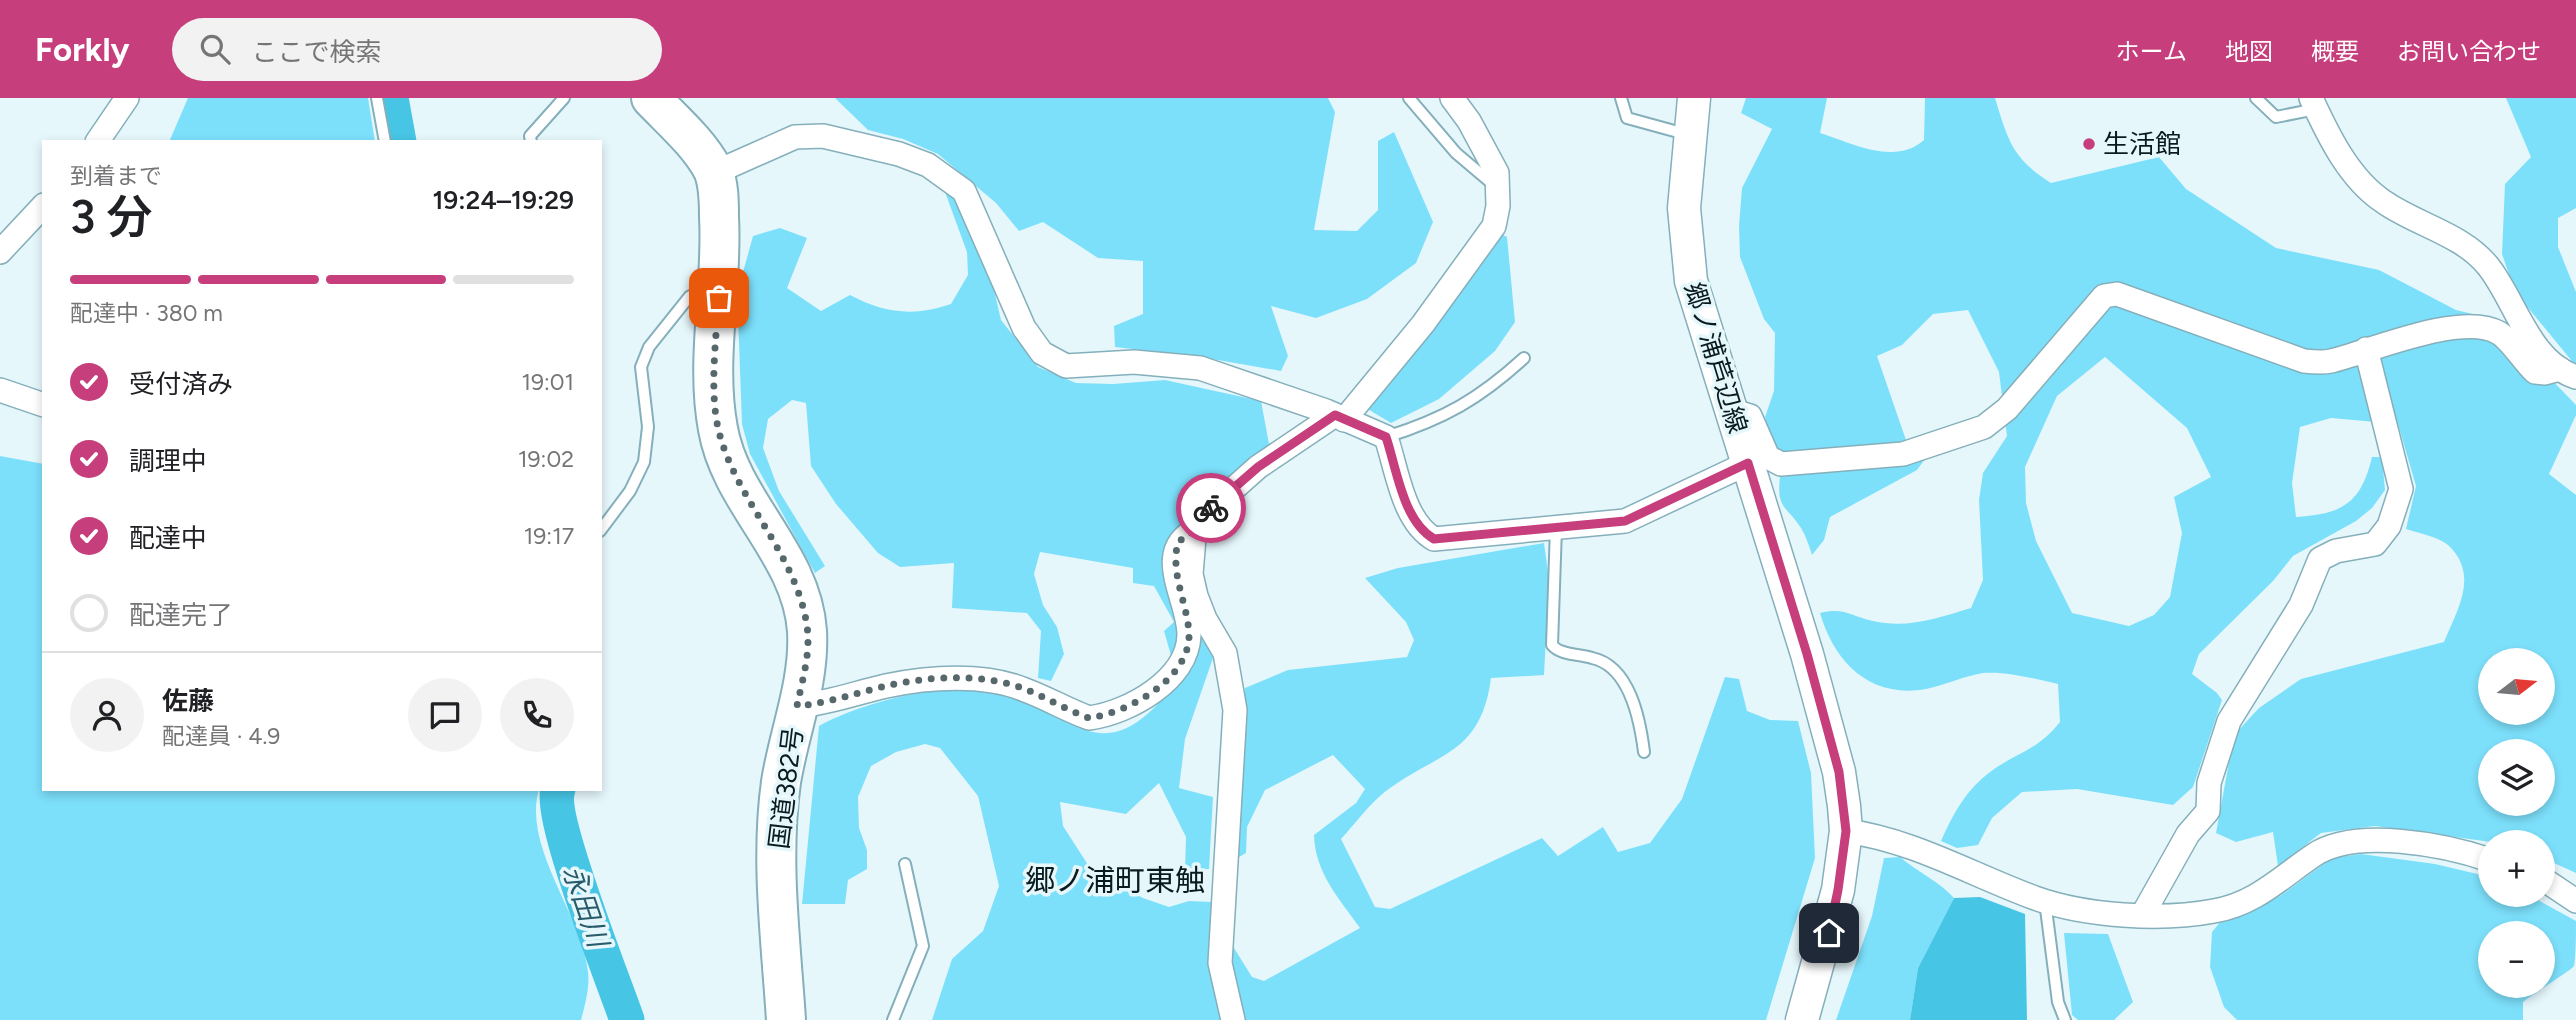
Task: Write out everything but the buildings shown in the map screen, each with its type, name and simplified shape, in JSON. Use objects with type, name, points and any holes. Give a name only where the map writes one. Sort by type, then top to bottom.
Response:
[{"type":"highway","points":[[651,98],[705,156],[715,173]]},
{"type":"highway","name":"国道382号","points":[[715,173],[720,231],[715,356],[718,430],[749,501],[780,549],[797,586],[807,628],[807,651],[781,782],[777,829],[786,1020]]},
{"type":"main road","name":"郷ノ浦芦辺線","points":[[1694,98],[1684,208],[1691,281],[1807,654],[1839,772],[1846,831],[1829,933],[1802,1020]]},
{"type":"street","points":[[98,140],[127,98]]},
{"type":"street","points":[[1233,1020],[1220,963],[1236,710],[1225,653],[1205,619],[1191,574],[1194,538],[1203,516],[1258,467],[1339,418],[1423,324],[1494,226],[1499,189],[1497,173],[1469,121],[1452,98]]},
{"type":"street","points":[[2313,103],[2352,173],[2383,202],[2473,250],[2489,268],[2526,331],[2548,359],[2568,373]]},
{"type":"street","points":[[715,173],[795,137],[823,136],[899,154],[928,165],[964,191],[1024,328],[1042,353],[1066,366],[1134,362],[1200,368],[1386,437],[1413,520],[1423,532],[1434,539],[1625,521],[1748,463]]},
{"type":"street","points":[[0,252],[42,207]]},
{"type":"street","points":[[1733,411],[1749,416],[1768,457],[1781,464],[1903,454],[1984,427],[2007,409],[2104,296],[2117,294],[2304,361],[2328,362],[2409,334],[2470,327],[2490,329],[2501,334],[2535,372],[2568,373]]},
{"type":"street","points":[[2143,914],[2188,834],[2208,811],[2209,783],[2229,721],[2301,605],[2320,559],[2336,551],[2375,544],[2389,526],[2401,489],[2366,349]]},
{"type":"street","points":[[0,390],[42,404]]},
{"type":"street","points":[[797,706],[832,703],[886,686],[925,680],[984,680],[1023,689],[1089,718],[1137,704],[1162,683],[1186,654],[1189,634],[1176,578],[1175,551],[1183,536],[1197,529]]},
{"type":"street","points":[[1846,831],[1882,836],[2045,901],[2091,912],[2212,912],[2247,902],[2317,853],[2338,845],[2387,841],[2478,856]]},
{"type":"street","points":[[2555,887],[2576,901]]},
{"type":"lane","points":[[377,98],[385,140]]},
{"type":"lane","points":[[531,140],[530,136],[565,98]]},
{"type":"lane","points":[[1409,98],[1456,153],[1499,189]]},
{"type":"lane","points":[[1621,98],[1627,118],[1690,135]]},
{"type":"lane","points":[[2256,98],[2276,117],[2313,103]]},
{"type":"lane","points":[[602,528],[630,491],[645,462],[648,427],[641,367],[649,347],[689,297],[719,280]]},
{"type":"lane","points":[[1386,437],[1430,423],[1464,406],[1492,387],[1524,358]]},
{"type":"lane","points":[[1556,528],[1552,645],[1556,651],[1596,658],[1614,672],[1633,703],[1644,752]]},
{"type":"lane","points":[[893,1020],[923,946],[905,864]]},
{"type":"lane","points":[[2045,901],[2058,1002],[2065,1020]]},
{"type":"shaded area","points":[[188,98],[368,98],[375,140],[170,140]]},
{"type":"shaded area","points":[[835,98],[1328,98],[1335,112],[1314,230],[1357,231],[1378,210],[1378,141],[1394,132],[1433,222],[1416,263],[1367,299],[1316,318],[1271,306],[1288,356],[1281,371],[1195,356],[1115,347],[1114,326],[1143,314],[1143,261],[1098,258],[1043,222],[1019,231],[996,203],[938,154],[903,139],[868,130]]},
{"type":"shaded area","points":[[1746,98],[1827,98],[1820,133],[1887,152],[1913,148],[1924,140],[1925,98],[1995,98],[2014,148],[2028,166],[2051,183],[2159,157],[2186,189],[2276,248],[2379,270],[2456,310],[2493,319],[2576,405],[2576,415],[2549,474],[2576,495],[2576,873],[2555,863],[2555,830],[2478,830],[2478,840],[2375,826],[2321,833],[2278,866],[2273,832],[2236,842],[2216,833],[2234,735],[2259,708],[2301,679],[2444,642],[2463,593],[2463,568],[2458,556],[2444,542],[2406,529],[2416,486],[2398,424],[2331,418],[2300,427],[2292,483],[2296,517],[2326,513],[2348,503],[2362,485],[2372,457],[2382,457],[2385,490],[2372,508],[2356,521],[2293,556],[2273,581],[2199,654],[2192,674],[2222,700],[2193,787],[2173,805],[2077,789],[2022,792],[1992,818],[1978,845],[1957,848],[1941,841],[1955,812],[1974,787],[2000,765],[2043,739],[2060,722],[2058,684],[2002,673],[1983,673],[1926,689],[1906,691],[1888,688],[1857,673],[1845,661],[1826,631],[1820,613],[1842,612],[1873,621],[1898,624],[1922,621],[1971,608],[1983,580],[1979,500],[1983,473],[2007,436],[1999,372],[1968,310],[1933,314],[1902,345],[1877,356],[1907,443],[1795,455],[1773,448],[1765,417],[1774,391],[1775,333],[1764,319],[1740,257],[1739,226],[1742,188],[1772,129],[1741,113]],"holes":[[[2105,357],[2187,428],[2211,477],[2174,497],[2182,533],[2170,597],[2154,615],[2129,626],[2072,613],[2036,541],[2026,503],[2025,467],[2057,396]]]},
{"type":"shaded area","points":[[2506,98],[2576,98],[2576,208],[2558,218],[2558,247],[2576,292],[2576,366],[2515,292],[2502,254],[2505,184],[2531,157]]},
{"type":"shaded area","points":[[945,192],[956,195],[987,260],[1001,320],[1038,367],[1076,383],[1113,384],[1165,380],[1261,401],[1269,444],[1195,509],[1168,542],[1213,658],[1185,739],[1179,788],[1213,797],[1209,869],[1185,871],[1186,837],[1159,783],[1126,814],[1060,802],[1063,826],[1092,871],[1143,898],[1169,907],[1189,901],[1212,902],[1211,940],[1234,948],[1252,977],[1264,981],[1360,928],[1323,873],[1315,849],[1314,835],[1356,803],[1365,789],[1333,755],[1265,790],[1247,827],[1246,853],[1234,860],[1245,688],[1288,670],[1407,657],[1414,640],[1406,622],[1365,578],[1398,568],[1544,543],[1549,579],[1544,675],[1491,678],[1486,703],[1478,723],[1467,737],[1454,749],[1386,791],[1341,839],[1375,907],[1390,909],[1542,838],[1558,856],[1603,827],[1618,852],[1650,843],[1682,799],[1725,677],[1739,679],[1747,711],[1770,720],[1798,721],[1811,773],[1815,858],[1766,1020],[932,1020],[952,959],[983,931],[999,886],[978,796],[940,748],[925,744],[896,752],[871,766],[858,797],[859,828],[867,850],[867,869],[848,880],[845,904],[802,904],[819,726],[856,710],[902,696],[949,689],[970,689],[989,691],[1020,700],[1088,731],[1108,733],[1128,727],[1151,710],[1178,680],[1164,631],[1174,622],[1154,586],[1133,583],[1133,568],[1040,552],[1034,574],[1043,605],[1057,627],[1064,654],[1051,681],[1038,678],[1041,631],[1027,613],[952,608],[954,563],[900,567],[878,553],[836,504],[811,466],[806,403],[792,400],[768,419],[763,448],[779,491],[825,566],[815,573],[750,454],[742,424],[738,315],[740,283],[753,236],[780,228],[807,238],[787,288],[821,311],[850,295],[887,309],[924,311],[951,304],[968,275],[967,252]]},
{"type":"shaded area","points":[[1497,232],[1507,237],[1515,322],[1495,351],[1439,399],[1391,423],[1366,408]]},
{"type":"shaded area","points":[[0,456],[42,464],[42,791],[539,791],[536,811],[545,858],[575,927],[588,972],[588,990],[581,1020],[0,1020]]},
{"type":"shaded area","points":[[1925,459],[1917,470],[1830,517],[1824,540],[1812,555],[1803,531],[1781,501],[1780,477]]},
{"type":"shaded area","points":[[2361,854],[2435,864],[2478,874],[2478,907],[2551,907],[2576,921],[2574,966],[2555,980],[2555,921],[2478,921],[2478,998],[2529,998],[2523,1002],[2523,1020],[2237,1020],[2224,1007],[2210,967],[2212,932],[2221,921],[2280,896],[2332,858]]},
{"type":"shaded area","points":[[1900,857],[1954,898],[1918,968],[1910,1020],[1836,1020],[1872,916],[1884,858]]},
{"type":"shaded area","points":[[1980,897],[2025,914],[2027,1020],[1910,1020],[1918,968],[1954,898]]},
{"type":"shaded area","points":[[2064,933],[2108,934],[2133,1002],[2114,1020],[2078,1020],[2072,1015]]},
{"type":"waterway","name":"永田川","points":[[391,98],[399,140]]},
{"type":"waterway","name":"永田川","points":[[558,791],[563,832],[572,864],[627,1020]]},
{"type":"way so far","points":[[719,298],[715,356],[718,430],[727,456],[749,501],[780,549],[797,586],[807,628],[807,651],[797,706],[832,703],[886,686],[925,680],[984,680],[1023,689],[1089,718],[1104,716],[1137,704],[1162,683],[1186,654],[1189,634],[1176,578],[1175,551],[1183,536],[1197,529],[1203,516],[1211,508]]},
{"type":"place","name":"生活館","points":[[2089,144]]},
{"type":"district","name":"郷ノ浦町東触","points":[[1115,881]]},
{"type":"route","points":[[1211,508],[1258,467],[1335,415],[1386,437],[1413,520],[1423,532],[1434,539],[1625,521],[1748,463],[1807,654],[1839,772],[1846,831],[1829,933]]}]
